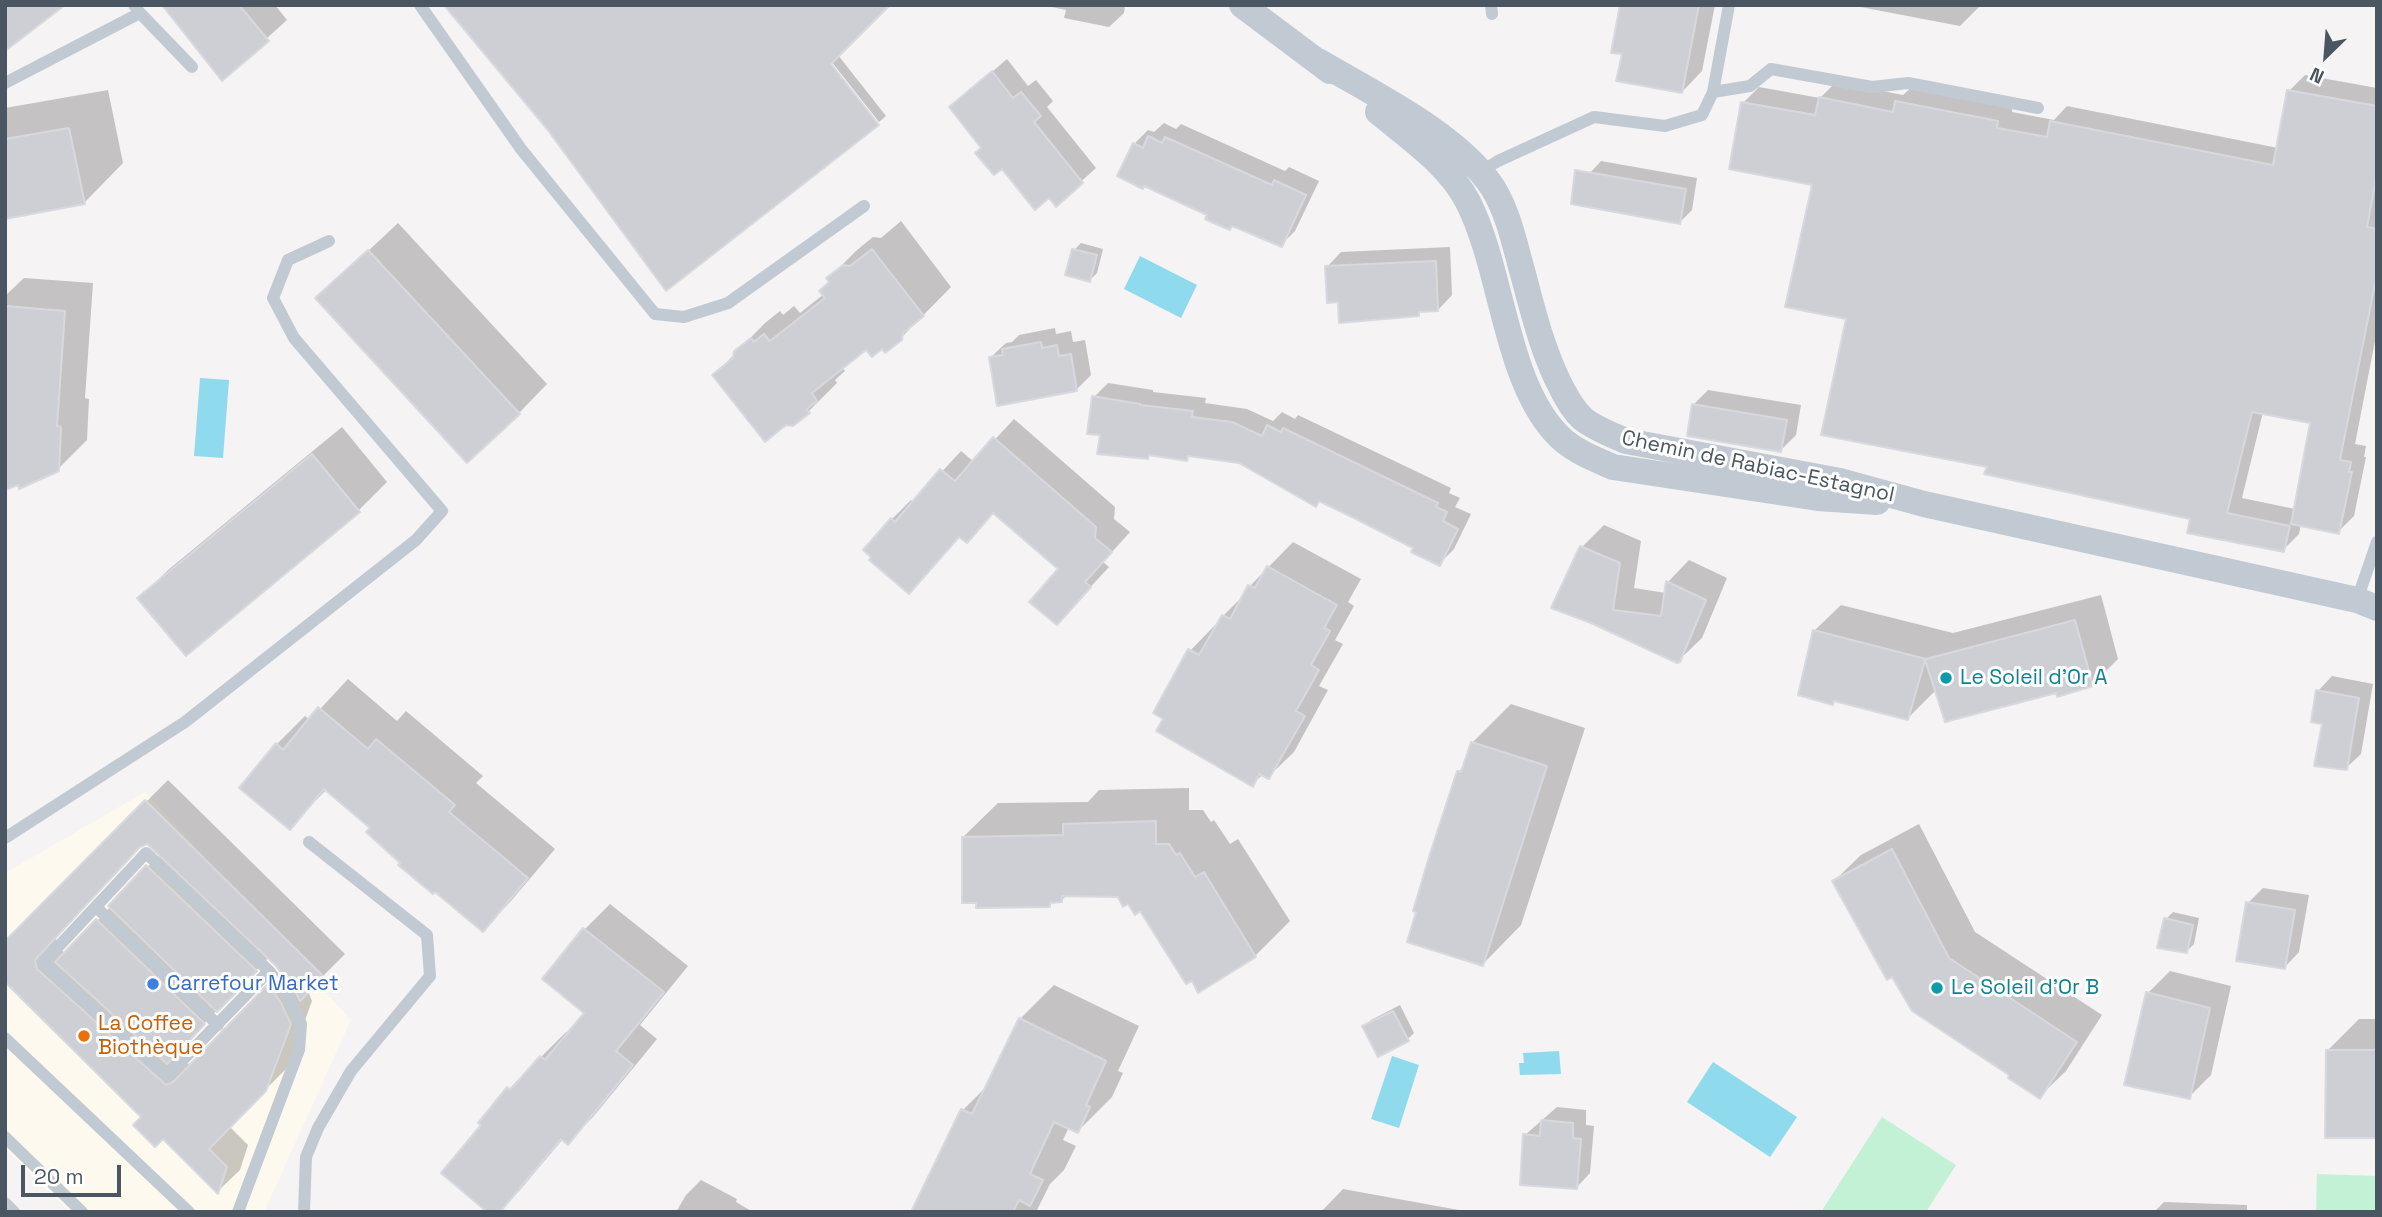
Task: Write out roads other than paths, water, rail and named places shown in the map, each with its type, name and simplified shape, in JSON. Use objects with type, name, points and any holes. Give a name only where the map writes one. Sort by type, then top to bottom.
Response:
[{"type":"street","name":"Chemin de Rabiac-Estagnol","points":[[1242,5],[1318,61],[1445,170],[1457,185],[1468,203],[1496,283],[1530,394],[1554,432],[1583,454],[1613,467],[1775,492],[1837,500],[1924,504]]},
{"type":"street","name":"Chemin de Rabiac-Estagnol","points":[[1318,61],[1424,125],[1481,172],[1508,218],[1539,333],[1552,369],[1573,409],[1599,428],[1637,444],[1840,481],[1924,504],[2367,604]]},
{"type":"street","points":[[1496,283],[1524,276]]},
{"type":"lane","points":[[420,5],[521,149],[655,314],[684,317],[727,303],[863,206]]},
{"type":"lane","points":[[1457,185],[1498,161],[1594,117],[1665,126],[1702,115],[1713,92],[1729,5]]},
{"type":"lane","points":[[5,83],[137,9],[192,67]]},
{"type":"lane","points":[[1713,92],[1750,86],[1771,69],[1872,86],[1908,83],[2038,108]]},
{"type":"lane","points":[[5,838],[185,722],[416,540],[442,511],[294,338],[273,298],[288,260],[329,240]]},
{"type":"lane","points":[[2367,604],[2377,542]]},
{"type":"lane","points":[[304,1212],[306,1157],[318,1128],[351,1071],[430,976],[427,935],[309,842]]},
{"type":"lane","points":[[237,1212],[299,1050],[301,1024],[288,996],[269,971],[146,853],[43,963],[167,1076],[269,971]]},
{"type":"lane","points":[[96,906],[218,1025]]},
{"type":"lane","points":[[5,1038],[190,1212]]},
{"type":"lane","points":[[5,1137],[82,1212]]},
{"type":"lane","points":[[5,1203],[14,1212]]},
{"type":"water","points":[[1140,256],[1197,285],[1181,318],[1124,289]]},
{"type":"water","points":[[200,378],[229,380],[223,458],[194,456]]},
{"type":"water","points":[[1559,1051],[1561,1074],[1520,1075],[1519,1063],[1524,1063],[1523,1053]]},
{"type":"water","points":[[1392,1056],[1419,1065],[1399,1128],[1371,1119]]},
{"type":"water","points":[[1713,1062],[1797,1117],[1770,1157],[1687,1102]]},
{"type":"place","name":"Le Soleil d'Or A","points":[[1946,678]]},
{"type":"place","name":"Carrefour Market","points":[[153,984]]},
{"type":"place","name":"Le Soleil d'Or B","points":[[1937,988]]},
{"type":"place","name":"La Coffee Biothèque","points":[[84,1036]]}]
